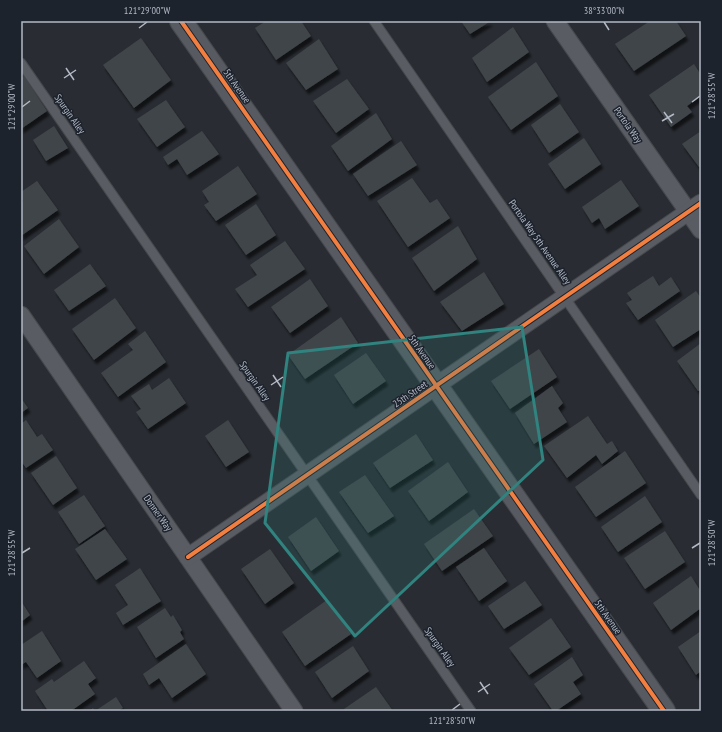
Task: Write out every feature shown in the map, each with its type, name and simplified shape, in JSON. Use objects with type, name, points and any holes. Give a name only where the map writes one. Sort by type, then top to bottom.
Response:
[{"type":"street","name":"5th Avenue","points":[[181,21],[664,711]]},
{"type":"street","name":"Portola Way","points":[[555,21],[695,208],[701,230]]},
{"type":"street","name":"25th Street","points":[[188,557],[695,208]]},
{"type":"street","name":"Donner Way","points":[[21,315],[294,711]]},
{"type":"lane","name":"Portola Way 5th Avenue Alley","points":[[374,21],[701,495]]},
{"type":"lane","name":"Spurgin Alley","points":[[21,63],[471,711]]},
{"type":"highlighted area","points":[[522,327],[543,460],[355,636],[265,523],[288,353]]},
{"type":"building","points":[[266,21],[301,21],[311,36],[276,60],[255,28]]},
{"type":"building","points":[[461,21],[491,21],[470,34]]},
{"type":"building","points":[[650,21],[676,21],[686,36],[634,71],[615,44]]},
{"type":"building","points":[[513,27],[529,52],[487,82],[472,58]]},
{"type":"building","points":[[141,38],[171,80],[134,108],[103,65]]},
{"type":"building","points":[[319,39],[338,69],[306,90],[286,63]]},
{"type":"building","points":[[536,62],[558,96],[511,130],[488,97]]},
{"type":"building","points":[[694,64],[701,75],[701,96],[687,106],[692,112],[671,127],[649,95]]},
{"type":"building","points":[[24,76],[47,111],[21,129],[21,78]]},
{"type":"building","points":[[347,79],[369,109],[336,133],[313,101]]},
{"type":"building","points":[[166,100],[185,127],[157,147],[137,119]]},
{"type":"building","points":[[560,104],[579,132],[549,153],[531,125]]},
{"type":"building","points":[[376,113],[392,139],[348,171],[331,146]]},
{"type":"building","points":[[54,126],[68,148],[46,161],[33,140]]},
{"type":"building","points":[[202,131],[219,154],[187,175],[177,159],[168,165],[163,157]]},
{"type":"building","points":[[701,131],[701,166],[699,167],[682,144]]},
{"type":"building","points":[[584,138],[601,164],[565,189],[548,164]]},
{"type":"building","points":[[401,141],[417,165],[368,196],[353,174]]},
{"type":"building","points":[[238,166],[257,194],[216,221],[204,205],[209,202],[202,191]]},
{"type":"building","points":[[412,178],[430,203],[437,199],[450,218],[408,247],[377,201]]},
{"type":"building","points":[[621,180],[639,206],[605,229],[599,218],[592,223],[582,207]]},
{"type":"building","points":[[37,181],[58,210],[21,236],[21,202],[23,201],[21,198],[21,192]]},
{"type":"building","points":[[256,204],[276,235],[246,255],[225,225]]},
{"type":"building","points":[[59,219],[79,247],[44,274],[24,246]]},
{"type":"building","points":[[458,226],[477,259],[434,291],[412,258]]},
{"type":"building","points":[[285,241],[305,269],[248,307],[235,289],[257,275],[250,265]]},
{"type":"building","points":[[90,264],[106,286],[69,311],[54,290]]},
{"type":"building","points":[[484,272],[504,304],[462,331],[440,302]]},
{"type":"building","points":[[653,276],[659,286],[671,277],[680,291],[638,320],[626,303],[632,300],[627,293]]},
{"type":"building","points":[[310,279],[328,306],[290,333],[271,307]]},
{"type":"building","points":[[696,291],[701,298],[701,329],[673,347],[655,320]]},
{"type":"building","points":[[115,298],[136,328],[94,360],[72,329]]},
{"type":"building","points":[[341,317],[358,343],[305,379],[288,355]]},
{"type":"building","points":[[145,331],[166,362],[118,397],[101,373],[133,350],[128,344]]},
{"type":"building","points":[[701,343],[701,390],[698,391],[677,361]]},
{"type":"building","points":[[539,349],[557,377],[510,409],[491,381]]},
{"type":"building","points":[[366,353],[386,381],[353,404],[334,375]]},
{"type":"building","points":[[169,378],[186,403],[148,429],[136,412],[141,409],[131,396],[149,384],[152,390]]},
{"type":"building","points":[[552,386],[563,403],[558,408],[567,422],[534,444],[515,413]]},
{"type":"building","points":[[21,398],[28,408],[21,413]]},
{"type":"building","points":[[588,416],[607,444],[612,441],[618,451],[602,464],[596,455],[567,478],[544,446]]},
{"type":"building","points":[[26,420],[37,437],[42,434],[53,450],[26,468],[21,461],[21,424]]},
{"type":"building","points":[[228,420],[249,452],[226,467],[205,436]]},
{"type":"building","points":[[416,434],[433,460],[390,488],[373,463]]},
{"type":"building","points":[[625,451],[646,483],[596,517],[575,487]]},
{"type":"building","points":[[56,456],[77,488],[53,505],[31,473]]},
{"type":"building","points":[[448,462],[468,492],[429,521],[408,491]]},
{"type":"building","points":[[365,475],[394,516],[368,533],[339,492]]},
{"type":"building","points":[[84,495],[105,526],[79,544],[58,512]]},
{"type":"building","points":[[645,496],[662,522],[618,552],[601,527]]},
{"type":"building","points":[[474,509],[493,536],[442,571],[424,544]]},
{"type":"building","points":[[316,517],[339,551],[311,571],[288,537]]},
{"type":"building","points":[[105,529],[127,559],[96,580],[75,549]]},
{"type":"building","points":[[665,531],[685,562],[645,589],[624,558]]},
{"type":"building","points":[[484,548],[507,581],[479,601],[456,567]]},
{"type":"building","points":[[270,549],[294,583],[265,604],[241,569]]},
{"type":"building","points":[[140,568],[161,601],[123,625],[116,613],[128,605],[115,585]]},
{"type":"building","points":[[691,576],[701,592],[701,608],[671,630],[653,603]]},
{"type":"building","points":[[525,581],[542,605],[504,629],[488,606]]},
{"type":"building","points":[[327,600],[351,634],[305,666],[282,632]]},
{"type":"building","points":[[21,601],[30,615],[21,622]]},
{"type":"building","points":[[165,608],[171,617],[173,615],[182,630],[180,632],[184,639],[156,658],[137,627]]},
{"type":"building","points":[[551,618],[571,647],[529,675],[509,648]]},
{"type":"building","points":[[42,631],[61,661],[37,678],[26,662],[21,665],[21,645]]},
{"type":"building","points":[[701,631],[701,671],[696,675],[678,647]]},
{"type":"building","points":[[186,644],[206,674],[172,698],[159,678],[149,685],[143,674]]},
{"type":"building","points":[[353,646],[369,671],[332,698],[315,672]]},
{"type":"building","points":[[572,657],[583,675],[573,682],[581,694],[556,711],[553,711],[534,684]]},
{"type":"building","points":[[84,661],[96,678],[88,684],[95,694],[71,711],[48,711],[35,691],[52,679],[54,682]]},
{"type":"building","points":[[376,687],[393,711],[345,711],[344,709]]},
{"type":"building","points":[[116,697],[123,708],[118,711],[95,711]]},
{"type":"cycle path","points":[[181,21],[664,711]]},
{"type":"cycle path","points":[[188,557],[701,203]]}]
